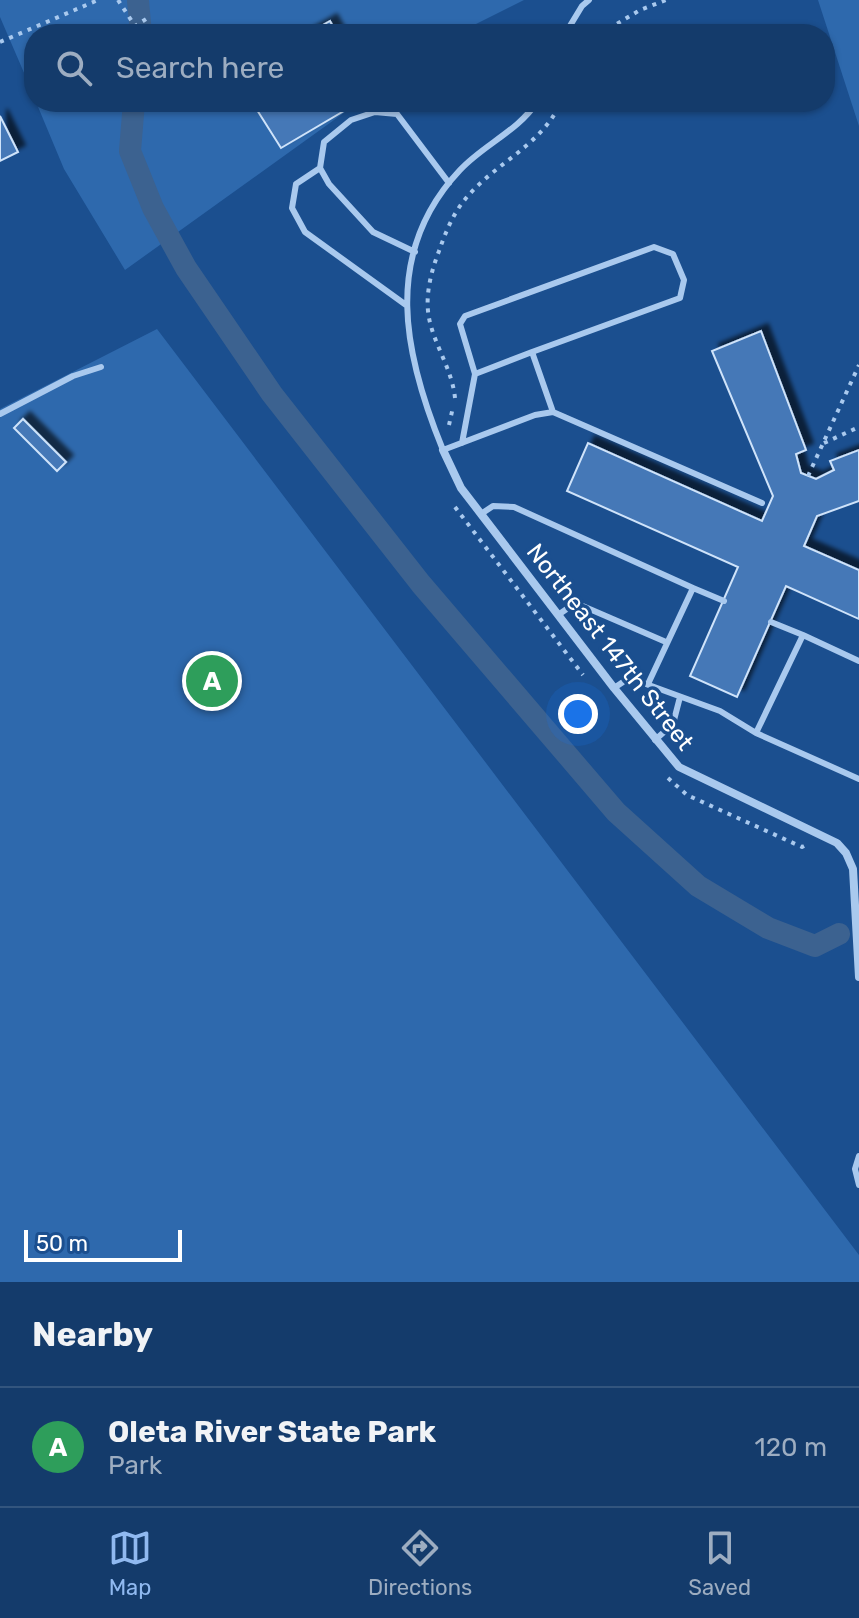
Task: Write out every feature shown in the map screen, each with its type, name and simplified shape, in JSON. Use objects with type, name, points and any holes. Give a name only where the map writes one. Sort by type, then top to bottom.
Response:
[{"type":"street","name":"Northeast 147th Street","points":[[443,450],[461,488],[614,688],[679,767],[837,843],[856,865],[859,977]]},
{"type":"lane","points":[[571,24],[589,0]]},
{"type":"lane","points":[[415,252],[373,232],[329,184],[320,168],[324,142],[351,120],[375,112],[397,114],[449,183]]},
{"type":"lane","points":[[529,112],[474,157],[449,183],[432,208],[415,252],[406,305],[410,352],[443,450],[535,415],[553,412],[762,503]]},
{"type":"lane","points":[[320,168],[296,184],[292,208],[305,232],[406,305]]},
{"type":"lane","points":[[462,443],[475,374],[460,332],[465,316],[654,247],[673,254],[684,280],[680,298],[475,374]]},
{"type":"lane","points":[[532,352],[553,412]]},
{"type":"lane","points":[[0,414],[73,376],[101,367]]},
{"type":"lane","points":[[481,514],[493,506],[514,507],[724,601]]},
{"type":"lane","points":[[648,684],[693,588]]},
{"type":"lane","points":[[558,615],[578,604],[666,642]]},
{"type":"lane","points":[[771,622],[859,661]]},
{"type":"lane","points":[[756,733],[803,635]]},
{"type":"lane","points":[[614,688],[626,680],[648,684],[720,711],[756,733],[859,779]]},
{"type":"lane","points":[[655,740],[673,724],[680,697]]},
{"type":"lane","points":[[859,1156],[855,1169],[859,1185]]},
{"type":"path","points":[[42,24],[98,0]]},
{"type":"path","points":[[118,0],[134,24]]},
{"type":"path","points":[[617,24],[666,0]]},
{"type":"path","points":[[138,24],[151,16]]},
{"type":"path","points":[[0,42],[24,32]]},
{"type":"path","points":[[443,450],[456,396],[428,311],[435,260],[447,229],[463,202],[477,186],[545,129],[555,112]]},
{"type":"path","points":[[808,476],[859,365]]},
{"type":"path","points":[[822,444],[859,427]]},
{"type":"path","points":[[450,499],[478,541],[590,683]]},
{"type":"path","points":[[664,773],[687,795],[802,847]]},
{"type":"shaded area","points":[[0,0],[524,0],[476,24],[24,24],[24,73],[0,17]]},
{"type":"shaded area","points":[[818,0],[859,0],[859,126],[835,52],[835,24],[826,24]]},
{"type":"shaded area","points":[[40,112],[345,112],[125,270],[64,169]]},
{"type":"shaded area","points":[[157,329],[859,1255],[859,1282],[0,1282],[0,409]]},
{"type":"building","points":[[258,112],[342,112],[281,148]]},
{"type":"building","points":[[0,116],[18,152],[0,161]]},
{"type":"building","points":[[761,331],[806,450],[796,454],[801,473],[816,479],[834,470],[830,461],[859,450],[859,501],[817,516],[804,546],[859,570],[859,619],[786,586],[737,697],[690,676],[738,567],[567,491],[588,443],[762,521],[773,496],[712,351]]},
{"type":"building","points":[[23,419],[66,462],[57,471],[14,428]]},
{"type":"waterway","points":[[138,1],[140,24]]},
{"type":"waterway","points":[[133,112],[130,151],[153,208],[186,268],[272,394],[421,584],[616,812],[698,886],[768,928],[815,946],[839,934]]},
{"type":"place","name":"Oleta River State Park","points":[[212,681]]}]
